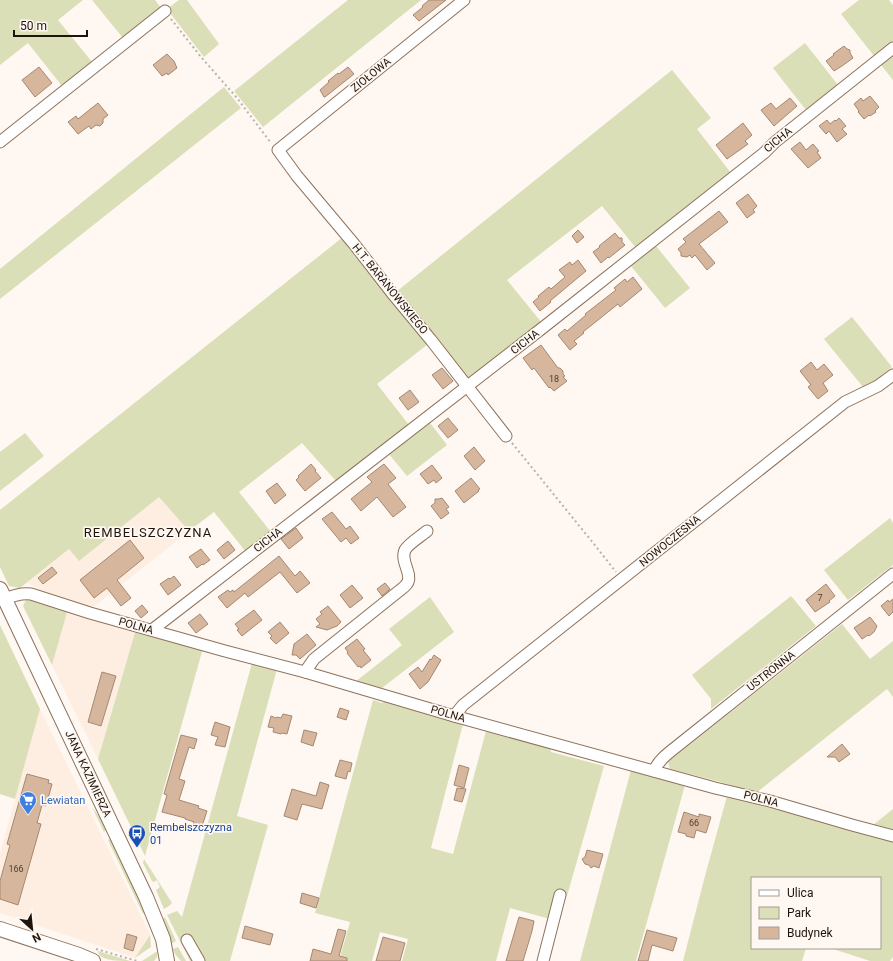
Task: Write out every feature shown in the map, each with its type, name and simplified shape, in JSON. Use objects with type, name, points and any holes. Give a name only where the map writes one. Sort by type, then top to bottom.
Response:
[{"type":"main road","name":"JANA KAZIMIERZA","points":[[2,594],[146,897],[163,939],[167,961]]},
{"type":"main road","points":[[0,929],[93,961]]},
{"type":"street","name":"ZIOŁOWA","points":[[278,150],[464,0]]},
{"type":"street","points":[[0,142],[165,11]]},
{"type":"street","name":"CICHA","points":[[152,630],[546,326],[764,153],[775,142],[893,48]]},
{"type":"street","name":"H.T. BARANOWSKIEGO","points":[[278,150],[297,176],[354,244],[392,294],[431,340],[506,436]]},
{"type":"street","name":"NOWOCZESNA","points":[[454,716],[463,705],[845,402],[878,386],[893,375]]},
{"type":"street","points":[[305,672],[314,659],[404,587],[408,582],[409,577],[404,563],[404,552],[427,531]]},
{"type":"street","name":"USTRONNA","points":[[654,771],[659,762],[676,747],[893,574]]},
{"type":"street","name":"POLNA","points":[[2,594],[32,594],[90,613],[305,672],[454,716],[715,788],[770,801],[852,826],[893,836]]},
{"type":"street","points":[[543,961],[560,895]]},
{"type":"street","points":[[187,940],[198,961]]},
{"type":"path","points":[[165,11],[278,150]]},
{"type":"path","points":[[506,436],[622,580]]},
{"type":"shaded area","points":[[160,496],[189,531],[92,608],[41,590],[27,583],[69,549],[79,561]]},
{"type":"shaded area","points":[[68,609],[136,629],[98,759],[52,665]]},
{"type":"shaded area","points":[[40,709],[150,935],[135,958],[0,913],[0,853]]},
{"type":"green space","points":[[0,0],[83,0],[58,20],[92,62],[62,86],[28,43],[0,65]]},
{"type":"green space","points":[[92,0],[155,0],[161,8],[123,38]]},
{"type":"green space","points":[[179,0],[187,0],[219,44],[204,57],[167,9]]},
{"type":"green space","points":[[348,0],[421,0],[263,127],[234,91]]},
{"type":"green space","points":[[859,0],[889,0],[893,5],[893,41],[874,56],[841,14]]},
{"type":"green space","points":[[805,43],[838,85],[806,110],[773,68]]},
{"type":"green space","points":[[893,55],[893,80],[881,65]]},
{"type":"green space","points":[[672,70],[711,118],[697,129],[731,173],[636,248],[602,206],[507,280],[542,323],[474,377],[466,377],[396,292]]},
{"type":"green space","points":[[224,87],[241,108],[0,299],[0,269]]},
{"type":"green space","points":[[343,237],[428,344],[377,384],[409,425],[336,481],[302,443],[239,492],[271,532],[246,552],[214,512],[189,531],[159,497],[79,561],[69,549],[20,588],[9,586],[0,567],[0,510]]},
{"type":"green space","points":[[656,246],[690,288],[665,308],[631,266]]},
{"type":"green space","points":[[852,317],[892,367],[872,384],[863,387],[824,339]]},
{"type":"green space","points":[[427,419],[447,445],[407,476],[388,453]]},
{"type":"green space","points":[[25,433],[44,456],[0,491],[0,452]]},
{"type":"green space","points":[[890,518],[893,523],[893,565],[848,600],[824,570]]},
{"type":"green space","points":[[28,596],[68,609],[52,665],[23,606]]},
{"type":"green space","points":[[791,596],[816,626],[711,709],[711,699],[692,675]]},
{"type":"green space","points":[[430,597],[454,632],[382,688],[355,682],[402,645],[389,629]]},
{"type":"green space","points":[[842,624],[870,659],[893,641],[893,697],[887,689],[756,793],[670,769],[668,762]]},
{"type":"green space","points":[[0,625],[40,709],[15,799],[0,794]]},
{"type":"green space","points":[[136,629],[203,648],[145,856],[98,759]]},
{"type":"green space","points":[[252,663],[277,669],[237,816],[268,825],[230,961],[202,961],[190,935],[183,939],[195,961],[190,961],[167,915],[177,911],[182,917]]},
{"type":"green space","points":[[373,700],[382,703],[387,701],[464,720],[431,848],[453,854],[486,731],[550,748],[551,752],[604,766],[567,896],[557,892],[550,919],[510,908],[496,961],[402,961],[408,939],[380,932],[372,961],[339,961],[350,922],[315,913]]},
{"type":"green space","points":[[631,770],[685,785],[636,961],[580,961]]},
{"type":"green space","points":[[727,796],[893,839],[893,957],[890,961],[870,961],[833,949],[881,949],[881,877],[751,877],[751,949],[806,949],[802,961],[683,961]]},
{"type":"green space","points":[[92,807],[108,828],[104,832]]},
{"type":"green space","points":[[893,809],[893,835],[868,829]]},
{"type":"green space","points":[[108,840],[113,840],[145,911],[143,914]]},
{"type":"green space","points":[[144,859],[172,903],[164,909],[156,890],[160,887],[157,880],[154,882],[152,881],[143,863]]},
{"type":"green space","points":[[165,917],[176,941],[171,944],[163,919]]},
{"type":"green space","points":[[150,935],[151,947],[135,958]]},
{"type":"green space","points":[[178,947],[186,961],[181,961],[175,954],[173,949]]},
{"type":"green space","points":[[98,951],[130,961],[105,959],[99,954]]},
{"type":"green space","points":[[156,952],[157,957],[154,961],[142,961]]},
{"type":"building","points":[[429,0],[446,0],[419,21],[413,15]]},
{"type":"building","points":[[844,46],[850,50],[853,58],[834,71],[826,61]]},
{"type":"building","points":[[167,54],[174,61],[177,68],[168,75],[167,73],[162,76],[153,65]]},
{"type":"building","points":[[39,67],[52,83],[35,97],[22,80]]},
{"type":"building","points":[[348,67],[354,74],[324,97],[320,90],[329,82],[328,81]]},
{"type":"building","points":[[870,96],[879,107],[875,111],[876,112],[864,119],[854,104],[861,98],[863,101]]},
{"type":"building","points":[[790,98],[797,106],[774,126],[761,110],[771,103],[776,109]]},
{"type":"building","points":[[98,103],[108,115],[103,119],[103,123],[100,126],[96,125],[91,129],[89,126],[78,134],[68,122],[76,116],[78,119]]},
{"type":"building","points":[[839,118],[846,126],[842,129],[847,134],[837,142],[829,131],[826,134],[819,126],[827,120],[830,124]]},
{"type":"building","points":[[743,123],[752,135],[745,141],[748,144],[727,159],[716,145]]},
{"type":"building","points":[[800,142],[806,150],[813,144],[819,151],[817,152],[821,158],[808,168],[791,149]]},
{"type":"building","points":[[748,194],[757,206],[753,210],[755,212],[747,218],[736,203]]},
{"type":"building","points":[[719,211],[728,222],[699,244],[715,263],[707,270],[695,255],[692,258],[690,255],[687,257],[681,256],[678,249],[686,242],[683,239]]},
{"type":"building","points":[[578,230],[584,237],[577,243],[572,236]]},
{"type":"building","points":[[615,233],[619,238],[622,238],[622,242],[625,245],[601,263],[593,252]]},
{"type":"building","points":[[578,260],[586,271],[540,311],[533,302],[549,287],[551,289],[565,277],[559,270],[570,262],[572,265]]},
{"type":"building","points":[[633,277],[642,289],[620,307],[618,304],[583,332],[584,333],[574,341],[577,344],[570,350],[558,335],[565,329],[567,331],[586,315],[585,314],[616,290],[614,288],[625,279],[627,282]]},
{"type":"building","points":[[541,345],[558,368],[563,371],[565,376],[563,377],[567,381],[554,391],[550,387],[549,388],[534,368],[532,370],[523,358]]},
{"type":"building","points":[[811,362],[817,370],[824,364],[833,375],[823,383],[828,391],[818,399],[808,387],[811,385],[800,371]]},
{"type":"building","points":[[442,368],[453,381],[443,389],[432,375]]},
{"type":"building","points":[[410,390],[419,402],[408,410],[399,398]]},
{"type":"building","points":[[448,418],[458,430],[448,438],[438,426]]},
{"type":"building","points":[[474,447],[485,461],[475,470],[464,456]]},
{"type":"building","points":[[311,464],[321,478],[305,491],[296,480],[299,477],[298,476]]},
{"type":"building","points":[[384,464],[396,478],[388,484],[406,507],[393,517],[377,497],[361,511],[351,499],[372,482],[367,477]]},
{"type":"building","points":[[432,465],[442,478],[436,483],[434,480],[428,484],[420,474]]},
{"type":"building","points":[[471,478],[480,489],[464,503],[455,491]]},
{"type":"building","points":[[277,483],[286,495],[275,504],[266,491]]},
{"type":"building","points":[[442,498],[449,507],[446,509],[449,513],[441,519],[431,506],[435,503],[435,499]]},
{"type":"building","points":[[332,512],[346,529],[350,526],[359,538],[351,544],[346,538],[341,542],[322,519]]},
{"type":"building","points":[[296,528],[303,538],[289,549],[281,539]]},
{"type":"building","points":[[130,540],[144,558],[117,580],[131,598],[121,606],[107,588],[94,598],[80,580]]},
{"type":"building","points":[[228,541],[235,550],[224,559],[217,550]]},
{"type":"building","points":[[201,549],[210,560],[197,568],[189,557]]},
{"type":"building","points":[[279,556],[295,576],[300,571],[310,583],[297,593],[280,572],[248,597],[245,593],[227,608],[218,597],[228,590],[230,592],[233,590],[234,592]]},
{"type":"building","points":[[52,567],[57,573],[43,584],[38,578]]},
{"type":"building","points":[[174,576],[181,585],[168,595],[160,584]]},
{"type":"building","points":[[385,583],[390,589],[382,596],[377,589]]},
{"type":"building","points":[[826,584],[835,596],[829,601],[830,602],[815,612],[806,600]]},
{"type":"building","points":[[352,585],[363,598],[350,608],[340,595]]},
{"type":"building","points":[[893,599],[893,612],[889,616],[881,606],[888,600],[889,602]]},
{"type":"building","points":[[142,605],[148,612],[141,618],[135,611]]},
{"type":"building","points":[[328,606],[341,622],[337,626],[327,630],[316,627],[320,624],[316,619],[322,614],[320,612]]},
{"type":"building","points":[[254,610],[262,620],[242,636],[237,630],[239,629],[235,624]]},
{"type":"building","points":[[200,614],[208,624],[196,633],[188,623]]},
{"type":"building","points":[[870,617],[877,626],[874,632],[862,639],[854,628]]},
{"type":"building","points":[[280,622],[289,633],[276,644],[270,638],[272,636],[268,632]]},
{"type":"building","points":[[307,634],[316,645],[300,659],[296,655],[292,655],[294,644]]},
{"type":"building","points":[[357,639],[371,660],[361,668],[360,666],[358,667],[345,648]]},
{"type":"building","points":[[434,655],[441,660],[428,682],[420,689],[409,674],[418,667],[422,672]]},
{"type":"building","points":[[102,672],[116,676],[101,726],[88,722]]},
{"type":"building","points":[[340,708],[349,711],[346,720],[337,717]]},
{"type":"building","points":[[283,714],[292,716],[287,734],[273,732],[274,728],[268,727],[271,716],[281,718]]},
{"type":"building","points":[[215,722],[230,727],[225,747],[215,745],[218,737],[211,735]]},
{"type":"building","points":[[304,730],[317,733],[313,746],[301,742]]},
{"type":"building","points":[[181,735],[197,739],[194,749],[189,747],[179,779],[185,781],[179,800],[199,806],[198,808],[207,811],[202,826],[185,818],[162,812],[167,795],[164,794]]},
{"type":"building","points":[[842,744],[850,754],[839,762],[835,757],[827,757]]},
{"type":"building","points":[[340,760],[352,763],[350,772],[348,771],[346,779],[335,776]]},
{"type":"building","points":[[459,765],[469,768],[464,788],[454,785]]},
{"type":"building","points":[[27,774],[49,780],[48,783],[52,784],[46,806],[42,805],[37,823],[41,824],[18,905],[0,899],[0,881],[10,845],[7,844]]},
{"type":"building","points":[[320,782],[329,785],[322,809],[302,804],[297,820],[284,816],[292,789],[316,796]]},
{"type":"building","points":[[457,788],[466,789],[462,802],[454,800]]},
{"type":"building","points":[[684,812],[699,817],[699,814],[711,817],[706,833],[696,830],[694,838],[678,832]]},
{"type":"building","points":[[587,850],[603,854],[599,868],[594,866],[591,868],[589,865],[585,864],[582,859],[585,857]]},
{"type":"building","points":[[302,893],[319,898],[316,908],[300,903]]},
{"type":"building","points":[[519,917],[534,921],[532,931],[523,961],[506,961]]},
{"type":"building","points":[[245,926],[273,934],[270,945],[242,938]]},
{"type":"building","points":[[338,929],[346,931],[339,956],[347,958],[347,961],[310,961],[313,949],[331,954]]},
{"type":"building","points":[[647,930],[677,938],[673,951],[652,945],[648,961],[638,961]]},
{"type":"building","points":[[127,934],[137,937],[133,951],[124,948]]},
{"type":"building","points":[[383,937],[405,943],[400,961],[376,961]]},
{"type":"place","name":"Lewiatan","points":[[28,815]]},
{"type":"place","name":"Rembelszczyzna 01","points":[[137,848]]},
{"type":"district","name":"REMBELSZCZYZNA","points":[[148,532]]}]
